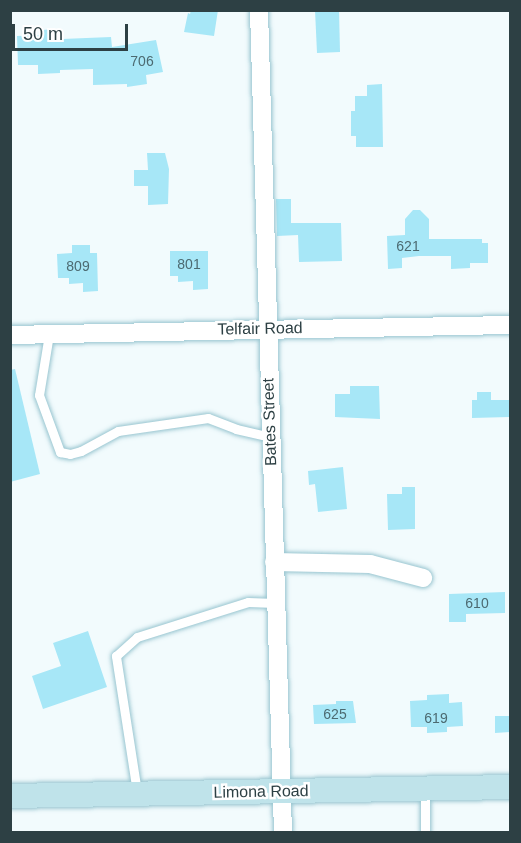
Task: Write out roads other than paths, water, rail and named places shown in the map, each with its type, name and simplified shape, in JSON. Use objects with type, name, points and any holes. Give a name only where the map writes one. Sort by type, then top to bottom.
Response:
[{"type":"street","name":"Bates Street","points":[[259,10],[283,832]]},
{"type":"street","name":"Telfair Road","points":[[10,335],[510,325]]},
{"type":"street","points":[[274,562],[370,564],[423,578]]},
{"type":"street","name":"Limona Road","points":[[10,796],[510,787]]},
{"type":"lane","points":[[49,334],[39,395],[60,452],[70,454],[81,451],[118,431],[208,418],[236,429],[270,437]]},
{"type":"lane","points":[[138,794],[116,656],[137,636],[248,602],[275,603]]},
{"type":"lane","points":[[425,788],[425,832]]}]
